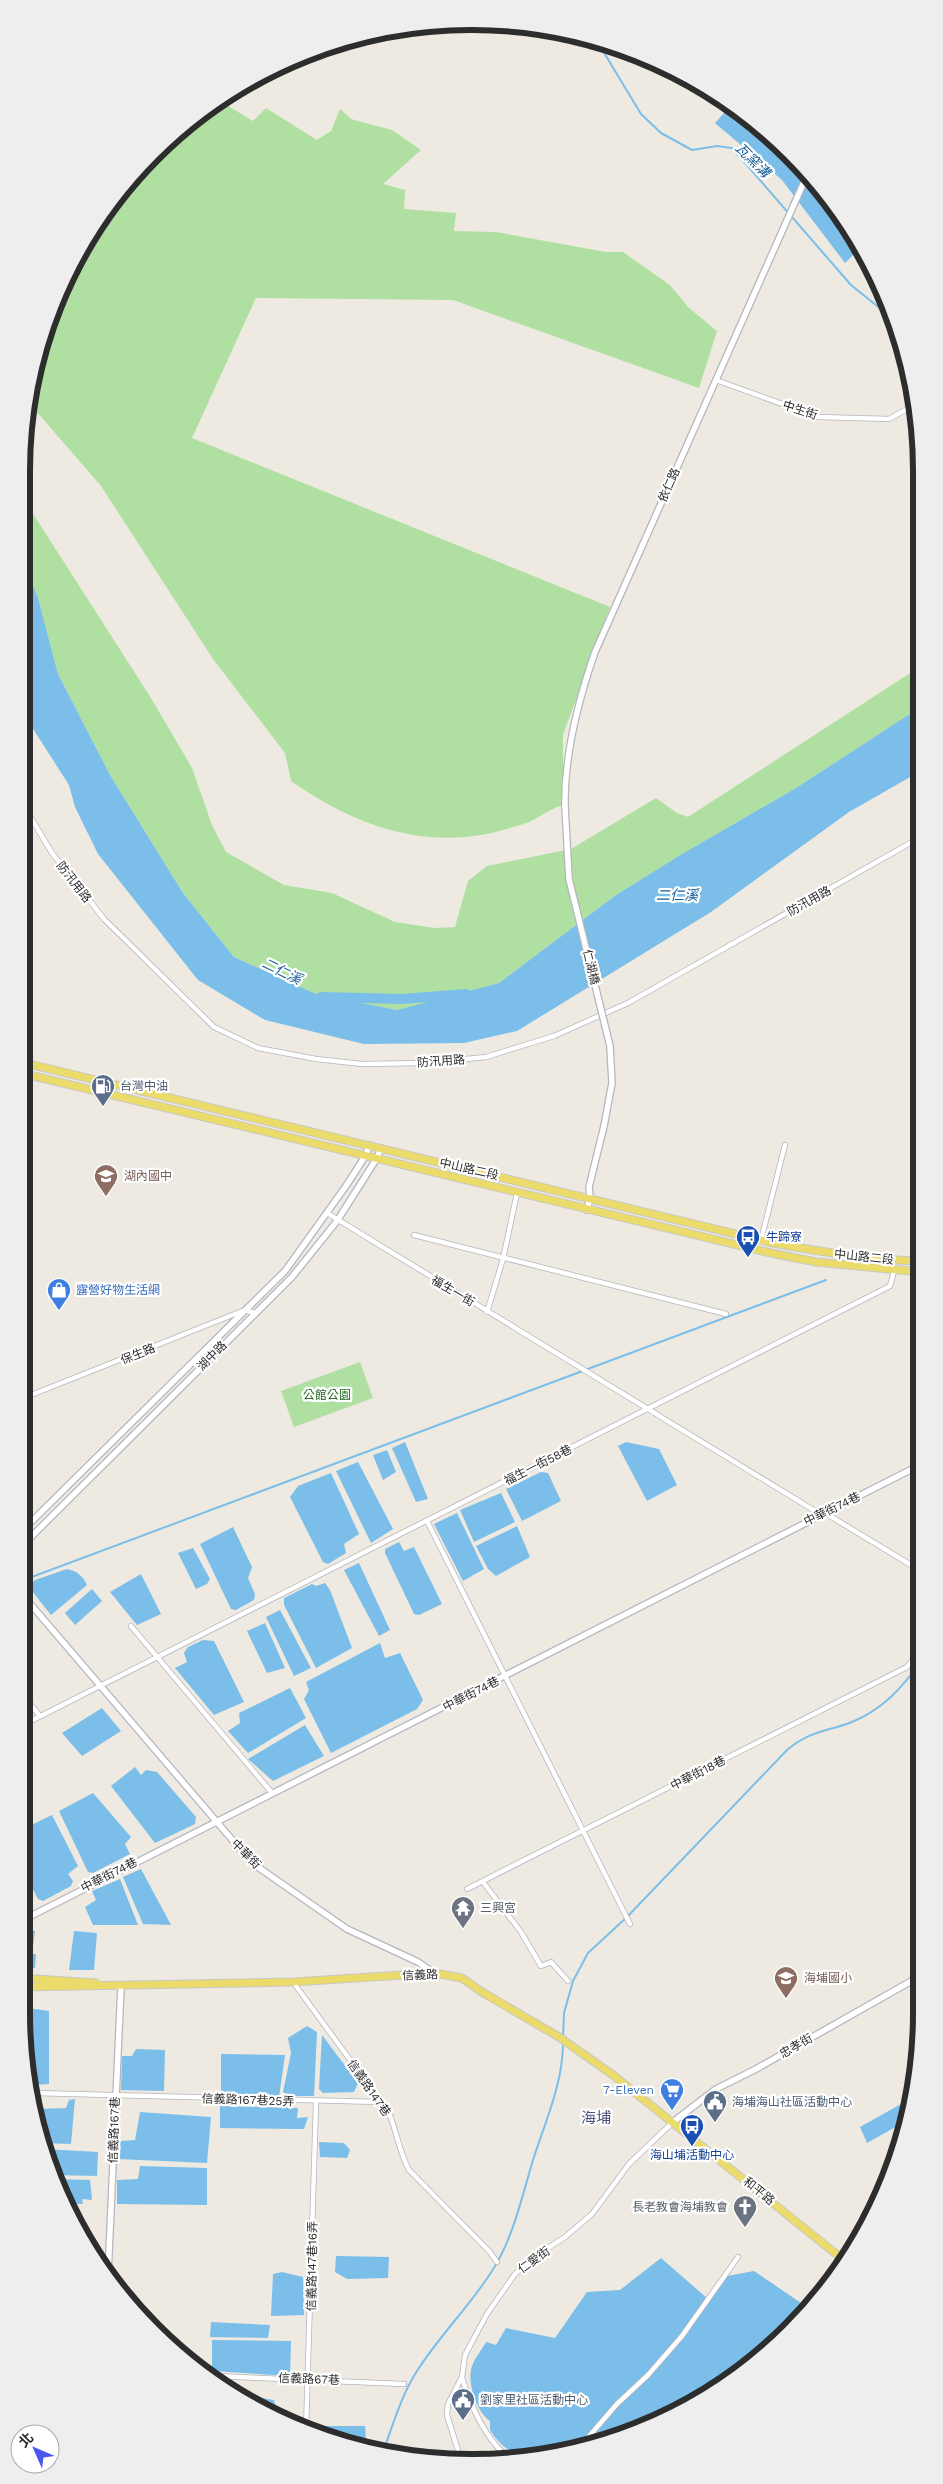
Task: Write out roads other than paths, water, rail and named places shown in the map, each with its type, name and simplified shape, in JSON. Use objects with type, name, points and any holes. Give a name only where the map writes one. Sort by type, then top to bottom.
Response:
[{"type":"main road","name":"中山路二段","points":[[30,1064],[761,1240],[822,1252],[913,1261]]},
{"type":"main road","name":"中山路二段","points":[[30,1075],[587,1210],[798,1258],[894,1271],[913,1272]]},
{"type":"main road","name":"信義路","points":[[30,1987],[293,1982],[434,1973],[462,1978],[482,1992],[561,2038],[673,2122]]},
{"type":"main road","name":"信義路","points":[[30,1978],[121,1986]]},
{"type":"main road","name":"和平路","points":[[673,2122],[840,2257]]},
{"type":"street","name":"依仁路","points":[[565,807],[568,761],[575,722],[592,661],[804,182]]},
{"type":"street","name":"中生街","points":[[716,380],[818,417],[889,419],[908,408]]},
{"type":"street","name":"仁湖橋","points":[[565,807],[569,879],[610,1046],[612,1083],[589,1187],[590,1198],[587,1210]]},
{"type":"street","name":"防汛用路","points":[[30,816],[52,853],[93,906],[214,1027],[258,1048],[316,1059],[362,1064],[425,1063],[486,1057],[554,1036],[628,1003],[913,841]]},
{"type":"street","name":"湖中路","points":[[30,1523],[285,1271],[366,1155],[369,1145]]},
{"type":"street","points":[[761,1240],[785,1145]]},
{"type":"street","name":"湖中路","points":[[30,1538],[292,1277],[337,1221],[377,1158],[381,1148]]},
{"type":"street","points":[[487,1312],[503,1259],[517,1193]]},
{"type":"street","name":"福生一街","points":[[327,1213],[337,1221],[649,1410]]},
{"type":"street","points":[[414,1235],[726,1314]]},
{"type":"street","name":"福生一街58巷","points":[[427,1521],[890,1286],[894,1271]]},
{"type":"street","points":[[245,1310],[254,1313]]},
{"type":"street","name":"保生路","points":[[30,1396],[245,1310]]},
{"type":"street","points":[[649,1410],[913,1566]]},
{"type":"street","name":"中華街74巷","points":[[30,1916],[913,1468]]},
{"type":"street","points":[[30,1721],[427,1521],[629,1923]]},
{"type":"street","name":"中華街","points":[[30,1604],[252,1863],[332,1919],[368,1940],[418,1962],[434,1973]]},
{"type":"street","points":[[132,1626],[272,1793]]},
{"type":"street","name":"中華街18巷","points":[[467,1889],[907,1667],[913,1659]]},
{"type":"street","points":[[30,1704],[40,1716]]},
{"type":"street","points":[[483,1882],[520,1932],[540,1966],[551,1962],[568,1981]]},
{"type":"street","name":"忠孝街","points":[[673,2122],[716,2089],[756,2069],[913,1980]]},
{"type":"street","name":"信義路147巷","points":[[293,1982],[381,2102],[394,2124],[402,2158],[409,2170],[489,2251],[497,2262]]},
{"type":"street","name":"信義路167巷","points":[[108,2264],[121,1986]]},
{"type":"street","name":"信義路167巷25弄","points":[[37,2092],[316,2102],[381,2102]]},
{"type":"street","name":"信義路147巷16弄","points":[[306,2421],[316,2102]]},
{"type":"street","name":"仁愛街","points":[[459,2454],[447,2415],[448,2404],[462,2377],[465,2355],[487,2314],[515,2274],[587,2219],[629,2164],[673,2122]]},
{"type":"street","points":[[586,2439],[682,2336],[738,2257]]},
{"type":"street","name":"信義路67巷","points":[[221,2376],[404,2384]]},
{"type":"street","points":[[462,2377],[470,2402],[485,2432],[503,2453]]},
{"type":"water","points":[[726,111],[784,159],[822,203],[839,226],[855,253],[845,263],[782,180],[715,123]]},
{"type":"water","name":"二仁溪","points":[[30,579],[38,598],[58,674],[110,775],[183,893],[234,957],[316,994],[397,1010],[499,983],[616,895],[682,854],[796,788],[913,712],[913,775],[849,812],[711,912],[517,1031],[464,1043],[364,1044],[265,1020],[198,980],[98,854],[75,807],[69,785],[30,724]]},
{"type":"water","points":[[405,1442],[428,1499],[416,1502],[392,1448]]},
{"type":"water","points":[[626,1442],[659,1449],[677,1485],[647,1501],[618,1446]]},
{"type":"water","points":[[387,1450],[396,1472],[383,1480],[373,1455]]},
{"type":"water","points":[[358,1462],[393,1529],[371,1543],[336,1471]]},
{"type":"water","points":[[541,1472],[548,1473],[561,1501],[522,1521],[506,1489]]},
{"type":"water","points":[[331,1473],[359,1534],[344,1544],[346,1553],[328,1564],[323,1562],[290,1497],[298,1486]]},
{"type":"water","points":[[501,1493],[515,1522],[474,1542],[460,1510]]},
{"type":"water","points":[[457,1513],[484,1569],[463,1581],[434,1524]]},
{"type":"water","points":[[517,1526],[530,1557],[496,1576],[488,1569],[476,1546]]},
{"type":"water","points":[[233,1527],[252,1567],[248,1578],[255,1594],[254,1600],[236,1610],[231,1609],[200,1544]]},
{"type":"water","points":[[399,1542],[404,1551],[414,1547],[442,1604],[419,1615],[414,1614],[385,1553],[385,1549]]},
{"type":"water","points":[[193,1548],[210,1579],[207,1584],[196,1589],[178,1553]]},
{"type":"water","points":[[359,1563],[390,1630],[379,1636],[344,1570]]},
{"type":"water","points":[[67,1569],[79,1574],[87,1585],[51,1615],[30,1589],[30,1584],[35,1580]]},
{"type":"water","points":[[141,1574],[161,1614],[137,1625],[110,1592]]},
{"type":"water","points":[[325,1583],[330,1590],[352,1648],[316,1668],[284,1605],[284,1598],[312,1584],[316,1586]]},
{"type":"water","points":[[92,1589],[102,1601],[75,1625],[65,1613]]},
{"type":"water","points":[[280,1610],[311,1668],[294,1676],[266,1617]]},
{"type":"water","points":[[265,1623],[285,1668],[267,1673],[247,1631]]},
{"type":"water","points":[[203,1640],[214,1641],[244,1702],[214,1715],[175,1668],[187,1662],[184,1653],[188,1647]]},
{"type":"water","points":[[380,1643],[385,1658],[400,1653],[423,1700],[417,1709],[331,1753],[304,1699],[309,1690],[306,1682]]},
{"type":"water","points":[[290,1688],[306,1718],[248,1753],[228,1731],[240,1723],[239,1713]]},
{"type":"water","points":[[102,1708],[121,1731],[82,1756],[62,1733]]},
{"type":"water","points":[[305,1725],[324,1756],[273,1781],[248,1759]]},
{"type":"water","points":[[135,1767],[141,1775],[146,1770],[157,1772],[196,1817],[195,1824],[155,1843],[111,1786]]},
{"type":"water","points":[[93,1793],[131,1837],[125,1844],[130,1854],[93,1873],[88,1872],[59,1811]]},
{"type":"water","points":[[52,1815],[78,1866],[68,1874],[73,1881],[71,1886],[43,1901],[38,1899],[30,1883],[30,1826]]},
{"type":"water","points":[[141,1869],[171,1925],[143,1924],[123,1877]]},
{"type":"water","points":[[120,1879],[138,1925],[93,1925],[85,1907],[96,1900],[92,1891]]},
{"type":"water","points":[[30,1931],[35,1931],[32,1954],[36,1954],[35,1968],[30,1968]]},
{"type":"water","points":[[74,1931],[97,1933],[94,1970],[69,1970]]},
{"type":"water","points":[[30,2008],[49,2011],[49,2084],[36,2085],[31,2041]]},
{"type":"water","points":[[307,2026],[317,2032],[314,2096],[288,2096],[283,2092],[291,2053],[288,2038]]},
{"type":"water","points":[[322,2035],[358,2083],[354,2092],[323,2093],[319,2089]]},
{"type":"water","points":[[136,2049],[165,2050],[164,2091],[121,2090],[122,2056],[132,2056]]},
{"type":"water","points":[[221,2054],[285,2055],[279,2097],[221,2094]]},
{"type":"water","points":[[75,2099],[71,2144],[50,2143],[40,2109],[66,2108],[69,2100]]},
{"type":"water","points":[[904,2102],[898,2125],[867,2143],[860,2127]]},
{"type":"water","points":[[220,2106],[298,2108],[297,2118],[308,2117],[304,2129],[220,2128]]},
{"type":"water","points":[[140,2112],[211,2117],[207,2163],[118,2159],[119,2141],[135,2140]]},
{"type":"water","points":[[319,2142],[344,2143],[350,2150],[347,2158],[320,2157]]},
{"type":"water","points":[[52,2149],[98,2152],[97,2176],[62,2175]]},
{"type":"water","points":[[140,2166],[207,2168],[207,2205],[117,2204],[117,2180],[138,2179]]},
{"type":"water","points":[[63,2179],[90,2180],[92,2200],[82,2199],[83,2204],[74,2204]]},
{"type":"water","points":[[336,2256],[389,2257],[388,2278],[347,2279],[335,2272]]},
{"type":"water","points":[[661,2258],[708,2299],[727,2276],[754,2271],[803,2304],[784,2325],[740,2363],[717,2380],[667,2408],[613,2431],[558,2446],[512,2452],[502,2445],[490,2430],[490,2421],[477,2405],[472,2391],[470,2376],[472,2366],[486,2342],[496,2345],[506,2328],[555,2338],[587,2292],[620,2290]]},
{"type":"water","points":[[282,2272],[303,2277],[304,2315],[271,2316],[273,2274]]},
{"type":"water","points":[[211,2322],[270,2325],[268,2338],[210,2337]]},
{"type":"water","points":[[212,2340],[291,2341],[290,2376],[212,2370]]},
{"type":"water","points":[[255,2397],[274,2400],[276,2408]]},
{"type":"water","points":[[318,2426],[365,2426],[366,2440],[370,2442]]},
{"type":"waterway","name":"瓦窯溝","points":[[602,50],[641,114],[661,133],[692,150],[717,146],[732,148],[851,285],[882,310]]},
{"type":"waterway","name":"二仁溪","points":[[321,997],[402,999],[466,994]]},
{"type":"waterway","points":[[30,1578],[826,1280]]},
{"type":"waterway","points":[[563,2038],[564,2013],[573,1981],[588,1953],[627,1917],[788,1749],[804,1738],[852,1722],[873,1711],[891,1697],[913,1672]]},
{"type":"waterway","points":[[385,2446],[402,2400],[417,2371],[483,2284],[500,2258],[517,2216],[553,2101],[560,2072],[563,2043]]},
{"type":"place","name":"台灣中油","points":[[103,1107]]},
{"type":"place","name":"湖內國中","points":[[106,1197]]},
{"type":"place","name":"牛蹄寮","points":[[748,1258]]},
{"type":"place","name":"露營好物生活網","points":[[59,1311]]},
{"type":"place","name":"三興宮","points":[[463,1929]]},
{"type":"place","name":"海埔國小","points":[[786,1999]]},
{"type":"place","name":"7-Eleven","points":[[672,2111]]},
{"type":"place","name":"海埔海山社區活動中心","points":[[715,2123]]},
{"type":"place","name":"海山埔活動中心","points":[[692,2147]]},
{"type":"place","name":"長老教會海埔教會","points":[[745,2228]]},
{"type":"place","name":"劉家里社區活動中心","points":[[463,2421]]},
{"type":"district","name":"海埔","points":[[596,2118]]},
{"type":"park label","name":"公館公園","points":[[327,1395]]}]
